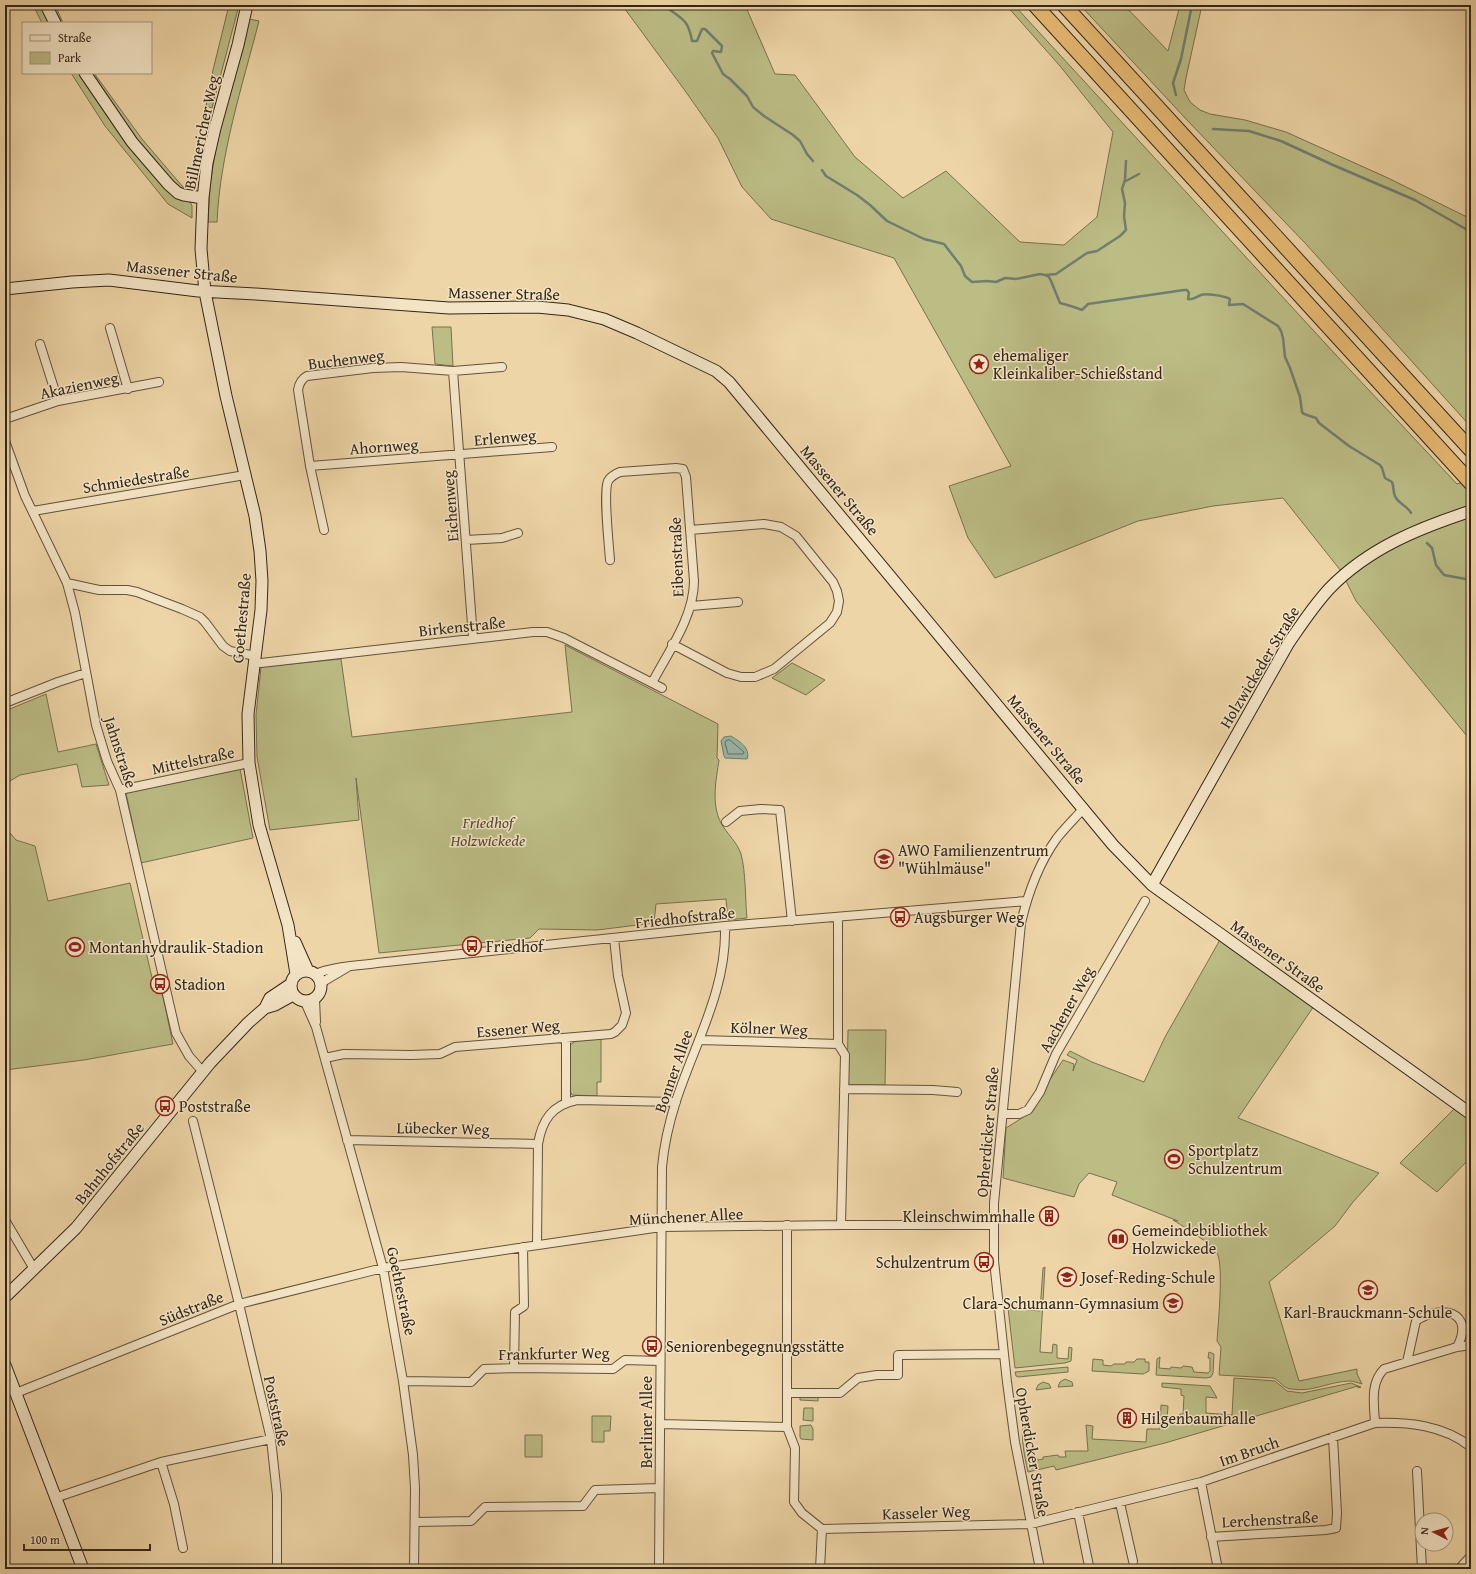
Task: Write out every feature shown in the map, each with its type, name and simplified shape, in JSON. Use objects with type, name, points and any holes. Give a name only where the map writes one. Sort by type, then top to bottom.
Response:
[{"type":"highway","points":[[1035,5],[1470,481]]},
{"type":"highway","points":[[1064,5],[1471,450]]},
{"type":"street","points":[[46,5],[54,22]]},
{"type":"street","name":"Billmericher Weg","points":[[205,292],[201,249],[203,198],[207,163],[247,5]]},
{"type":"street","points":[[85,74],[132,142],[169,185],[178,193],[203,198]]},
{"type":"street","name":"Massener Straße","points":[[5,289],[104,280],[205,292],[264,294],[449,308],[537,307],[568,310],[604,319],[685,354],[716,371],[729,382],[1114,845],[1152,885],[1471,1114]]},
{"type":"street","name":"Goethestraße","points":[[205,292],[226,396],[255,516],[260,551],[262,581],[261,610],[248,714],[249,763],[259,825],[288,924],[314,976]]},
{"type":"street","points":[[110,328],[128,389]]},
{"type":"street","points":[[40,344],[58,402]]},
{"type":"street","points":[[453,371],[502,366]]},
{"type":"street","name":"Buchenweg","points":[[324,530],[310,466],[298,384],[306,376],[373,368],[401,367],[453,371]]},
{"type":"street","name":"Eichenweg","points":[[453,371],[473,638]]},
{"type":"street","name":"Akazienweg","points":[[5,419],[58,402],[159,382]]},
{"type":"street","name":"Jahnstraße","points":[[5,441],[25,496],[67,583],[75,613],[96,724],[101,744],[120,790],[176,1034],[189,1056],[203,1072]]},
{"type":"street","name":"Erlenweg","points":[[460,455],[552,447]]},
{"type":"street","name":"Ahornweg","points":[[310,466],[460,455]]},
{"type":"street","name":"Eibenstraße","points":[[610,560],[606,489],[610,478],[620,472],[676,468],[683,469],[686,477],[694,582],[691,606],[687,618],[652,682]]},
{"type":"street","name":"Schmiedestraße","points":[[33,511],[245,475]]},
{"type":"street","name":"Holzwickeder Straße","points":[[1152,885],[1288,644],[1308,615],[1330,588],[1357,564],[1377,550],[1427,526],[1471,512]]},
{"type":"street","points":[[672,644],[734,675],[748,677],[761,675],[779,665],[826,627],[834,618],[838,606],[838,596],[833,582],[802,542],[786,530],[776,525],[764,524],[690,530]]},
{"type":"street","points":[[466,540],[502,538],[518,533]]},
{"type":"street","name":"Birkenstraße","points":[[67,583],[99,590],[132,591],[182,609],[200,617],[217,640],[230,651],[255,659],[261,663],[533,632],[553,634],[662,688]]},
{"type":"street","points":[[691,606],[738,602]]},
{"type":"street","points":[[5,704],[58,682],[86,673]]},
{"type":"street","name":"Mittelstraße","points":[[120,790],[249,763]]},
{"type":"street","name":"Opherdicker Straße","points":[[1040,1569],[1015,1442],[994,1261],[993,1225],[1020,923],[1026,901],[1040,866],[1053,846],[1084,808]]},
{"type":"street","points":[[726,822],[740,811],[761,809],[780,810],[792,921]]},
{"type":"street","name":"Friedhofstraße","points":[[314,976],[348,967],[377,963],[725,926],[1026,901]]},
{"type":"street","name":"Aachener Weg","points":[[1003,1114],[1019,1114],[1028,1110],[1040,1092],[1056,1054],[1145,901]]},
{"type":"street","points":[[838,917],[838,1044],[845,1055],[841,1225]]},
{"type":"street","name":"Goethestraße","points":[[288,924],[293,984]]},
{"type":"street","name":"Bonner Allee","points":[[661,1228],[662,1167],[664,1146],[676,1102],[720,979],[725,941],[725,926]]},
{"type":"street","name":"Essener Weg","points":[[325,1058],[344,1054],[440,1054],[454,1047],[611,1034],[620,1029],[624,1022],[626,1007],[618,976],[614,938]]},
{"type":"street","points":[[300,972],[314,976],[319,995],[310,1000],[296,998],[293,984],[300,972]]},
{"type":"street","name":"Bahnhofstraße","points":[[5,1297],[76,1228],[228,1043],[265,1008],[270,998],[293,984]]},
{"type":"street","name":"Goethestraße","points":[[310,1000],[316,1027],[382,1268],[403,1381],[413,1455],[415,1488],[414,1569]]},
{"type":"street","points":[[566,1038],[566,1102]]},
{"type":"street","name":"Kölner Weg","points":[[699,1040],[838,1044]]},
{"type":"street","points":[[844,1089],[933,1090],[957,1092]]},
{"type":"street","points":[[537,1245],[538,1144],[540,1132],[544,1122],[555,1109],[566,1102],[577,1100],[676,1102]]},
{"type":"street","name":"Poststraße","points":[[192,1121],[239,1304],[271,1439],[277,1495],[277,1569]]},
{"type":"street","name":"Lübecker Weg","points":[[347,1140],[538,1144]]},
{"type":"street","points":[[5,1220],[34,1268]]},
{"type":"street","points":[[787,1225],[787,1427],[795,1448],[794,1502],[802,1513],[822,1529],[820,1569]]},
{"type":"street","name":"Münchener Allee","points":[[382,1268],[661,1228],[787,1225],[993,1225]]},
{"type":"street","name":"Berliner Allee","points":[[658,1569],[661,1228]]},
{"type":"street","points":[[514,1368],[515,1312],[524,1306],[523,1247]]},
{"type":"street","name":"Südstraße","points":[[16,1393],[239,1304],[382,1268]]},
{"type":"street","points":[[1406,1362],[1412,1332],[1416,1321],[1422,1316],[1448,1312],[1460,1320],[1463,1325],[1457,1347]]},
{"type":"street","points":[[1375,1423],[1374,1389],[1379,1374],[1384,1369],[1457,1347],[1471,1345]]},
{"type":"street","points":[[788,1393],[840,1393],[858,1378],[877,1375],[898,1375],[898,1355],[1004,1354]]},
{"type":"street","name":"Frankfurter Weg","points":[[403,1381],[471,1382],[484,1369],[612,1369],[625,1360],[660,1360]]},
{"type":"street","points":[[5,1365],[83,1569]]},
{"type":"street","name":"Im Bruch","points":[[1031,1524],[1201,1482],[1375,1423],[1396,1422],[1427,1426],[1445,1432],[1464,1441],[1471,1447]]},
{"type":"street","points":[[660,1424],[787,1427]]},
{"type":"street","name":"Lerchenstraße","points":[[1211,1537],[1326,1530],[1336,1528],[1337,1513],[1333,1437]]},
{"type":"street","points":[[55,1498],[161,1462],[271,1439]]},
{"type":"street","points":[[161,1462],[174,1504],[183,1548]]},
{"type":"street","points":[[1417,1470],[1422,1569]]},
{"type":"street","points":[[1201,1482],[1218,1569]]},
{"type":"street","points":[[415,1522],[471,1521],[485,1507],[583,1506],[595,1490],[659,1488]]},
{"type":"street","points":[[1120,1503],[1133,1561]]},
{"type":"street","points":[[1078,1512],[1090,1566]]},
{"type":"street","name":"Kasseler Weg","points":[[822,1529],[1031,1524]]},
{"type":"street","points":[[1459,1569],[1471,1556]]},
{"type":"green space","points":[[33,5],[55,5],[63,22],[42,22]]},
{"type":"green space","points":[[229,5],[239,5],[212,108],[206,106]]},
{"type":"green space","points":[[622,5],[745,5],[775,74],[795,75],[855,157],[903,198],[946,171],[1020,242],[1064,245],[1097,217],[1113,132],[1060,66],[1006,5],[1014,5],[1336,355],[1457,484],[1469,480],[1471,483],[1471,741],[1356,601],[1341,571],[1283,498],[1213,506],[1138,521],[995,578],[968,538],[949,486],[1011,466],[894,258],[771,219],[742,187],[718,138]]},
{"type":"green space","points":[[1080,5],[1124,5],[1168,51],[1180,5],[1202,5],[1184,90],[1190,102],[1200,110],[1210,114],[1245,120],[1286,132],[1388,178],[1471,219],[1471,427],[1305,243],[1186,119]]},
{"type":"green space","points":[[249,19],[259,21],[227,146],[222,171],[217,222],[208,222],[210,185],[219,129]]},
{"type":"green space","points":[[72,74],[95,74],[142,139],[183,187],[192,206],[192,218],[168,204],[105,126]]},
{"type":"green space","points":[[432,327],[451,327],[453,366],[435,364]]},
{"type":"green space","name":"Friedhof Holzwickede","points":[[565,645],[718,724],[717,758],[719,760],[715,792],[716,808],[721,823],[737,846],[743,861],[747,918],[728,920],[726,899],[656,904],[654,923],[597,930],[539,929],[530,938],[379,953],[356,778],[359,820],[270,830],[257,757],[256,715],[261,667],[341,659],[352,737],[572,712]]},
{"type":"green space","points":[[792,663],[825,680],[806,695],[772,678]]},
{"type":"green space","points":[[46,694],[58,752],[96,744],[109,785],[82,787],[77,764],[20,775],[5,784],[5,711]]},
{"type":"green space","points":[[240,769],[253,838],[141,863],[126,793]]},
{"type":"green space","name":"Montanhydraulik-Stadion","points":[[5,827],[16,840],[35,846],[48,901],[130,883],[153,982],[160,983],[173,1044],[84,1060],[5,1070]]},
{"type":"green space","points":[[1221,938],[1316,1003],[1238,1118],[1379,1173],[1353,1202],[1335,1226],[1269,1282],[1299,1381],[1357,1369],[1357,1374],[1362,1384],[1351,1381],[1299,1390],[1283,1386],[1278,1380],[1273,1378],[1219,1375],[1221,1347],[1217,1341],[1220,1269],[1217,1253],[1214,1249],[1197,1235],[1173,1220],[1178,1221],[1112,1195],[1117,1182],[1089,1173],[1079,1184],[1074,1197],[1003,1178],[1006,1128],[1033,1111],[1047,1084],[1063,1060],[1074,1064],[1073,1071],[1077,1060],[1067,1055],[1070,1051],[1092,1062],[1144,1082],[1165,1037]]},
{"type":"green space","points":[[848,1030],[886,1030],[885,1085],[847,1085]]},
{"type":"green space","points":[[601,1039],[601,1082],[597,1082],[597,1096],[572,1095],[569,1089],[570,1045],[576,1041]]},
{"type":"green space","points":[[1456,1107],[1471,1118],[1471,1157],[1437,1192],[1400,1163]]},
{"type":"green space","points":[[1045,1267],[1040,1352],[1052,1353],[1053,1344],[1057,1345],[1057,1358],[1068,1359],[1069,1347],[1072,1348],[1071,1361],[1065,1363],[1015,1368],[1008,1308],[1040,1311],[1043,1268]]},
{"type":"green space","points":[[1209,1352],[1214,1354],[1213,1373],[1211,1377],[1156,1375],[1157,1359],[1160,1357],[1159,1368],[1170,1369],[1171,1367],[1181,1368],[1183,1366],[1192,1367],[1194,1372],[1208,1373],[1210,1371],[1210,1358],[1208,1358]]},
{"type":"green space","points":[[1093,1359],[1103,1360],[1103,1365],[1111,1366],[1114,1364],[1134,1362],[1137,1359],[1145,1359],[1145,1362],[1149,1362],[1149,1371],[1143,1374],[1092,1371]]},
{"type":"green space","points":[[1068,1367],[1068,1372],[1018,1377],[1016,1376],[1015,1372]]},
{"type":"green space","points":[[1234,1378],[1275,1381],[1287,1391],[1302,1393],[1351,1383],[1361,1387],[1358,1388],[1358,1386],[1165,1443],[1056,1470],[1054,1466],[1028,1472],[1022,1438],[1024,1418],[1029,1458],[1036,1457],[1038,1460],[1043,1459],[1043,1457],[1058,1455],[1059,1457],[1066,1457],[1065,1451],[1088,1451],[1086,1425],[1093,1426],[1092,1439],[1146,1442],[1147,1429],[1160,1429],[1161,1405],[1168,1406],[1167,1420],[1179,1421],[1180,1414],[1183,1414],[1184,1396],[1181,1395],[1181,1389],[1162,1387],[1162,1383],[1210,1386],[1217,1398],[1206,1397],[1206,1413],[1232,1415]]},
{"type":"green space","points":[[1065,1379],[1072,1382],[1073,1386],[1058,1387],[1060,1382]]},
{"type":"green space","points":[[1043,1382],[1049,1384],[1051,1388],[1036,1390],[1038,1385]]},
{"type":"green space","points":[[800,1396],[818,1397],[818,1401],[800,1400]]},
{"type":"green space","points":[[804,1408],[813,1408],[813,1421],[803,1420]]},
{"type":"green space","points":[[592,1416],[611,1416],[610,1431],[604,1431],[604,1442],[592,1442]]},
{"type":"green space","points":[[811,1425],[813,1429],[813,1440],[801,1439],[800,1426]]},
{"type":"green space","points":[[525,1435],[542,1435],[542,1457],[525,1457]]},
{"type":"water","points":[[731,736],[744,745],[748,755],[747,759],[725,758],[721,741],[724,737]]},
{"type":"waterway","points":[[670,5],[670,10],[686,22],[692,41],[697,41],[702,29],[705,29],[722,46],[721,52],[713,51],[712,53],[723,74],[747,96],[753,107],[800,141],[807,154],[813,161]]},
{"type":"waterway","points":[[1176,95],[1173,83],[1181,59],[1192,5]]},
{"type":"waterway","points":[[1213,129],[1249,131],[1281,141],[1415,200],[1471,232]]},
{"type":"waterway","points":[[1046,275],[1056,274],[1087,253],[1097,251],[1120,236],[1126,230],[1124,216],[1125,203],[1122,189],[1125,180],[1126,161]]},
{"type":"waterway","points":[[822,170],[826,176],[857,195],[887,221],[924,239],[944,244],[961,266],[965,276],[972,282],[996,282],[1005,278],[1016,279],[1040,274],[1045,275],[1049,277],[1060,303],[1082,310],[1088,304],[1184,290],[1187,290],[1189,293],[1188,299],[1193,299],[1203,294],[1230,299],[1229,305],[1243,304],[1278,326],[1281,331],[1285,357],[1300,397],[1302,412],[1316,418],[1319,423],[1349,446],[1380,465],[1385,478],[1392,482],[1396,499],[1411,513]]},
{"type":"waterway","points":[[1124,182],[1139,174]]},
{"type":"waterway","points":[[1427,543],[1432,548],[1436,565],[1444,575],[1471,580]]},
{"type":"place","name":"ehemaliger Kleinkaliber-Schießstand","points":[[979,364]]},
{"type":"place","name":"AWO Familienzentrum \"Wühlmäuse\"","points":[[884,859]]},
{"type":"place","name":"Augsburger Weg","points":[[900,917]]},
{"type":"place","name":"Friedhof","points":[[472,946]]},
{"type":"place","name":"Montanhydraulik-Stadion","points":[[75,947]]},
{"type":"place","name":"Stadion","points":[[160,984]]},
{"type":"place","name":"Poststraße","points":[[165,1106]]},
{"type":"place","name":"Sportplatz Schulzentrum","points":[[1174,1159]]},
{"type":"place","name":"Kleinschwimmhalle","points":[[1049,1216]]},
{"type":"place","name":"Gemeindebibliothek Holzwickede","points":[[1118,1239]]},
{"type":"place","name":"Schulzentrum","points":[[984,1262]]},
{"type":"place","name":"Josef-Reding-Schule","points":[[1067,1277]]},
{"type":"place","name":"Karl-Brauckmann-Schule","points":[[1368,1290]]},
{"type":"place","name":"Clara-Schumann-Gymnasium","points":[[1173,1303]]},
{"type":"place","name":"Seniorenbegegnungsstätte","points":[[652,1346]]},
{"type":"place","name":"Hilgenbaumhalle","points":[[1127,1418]]}]
